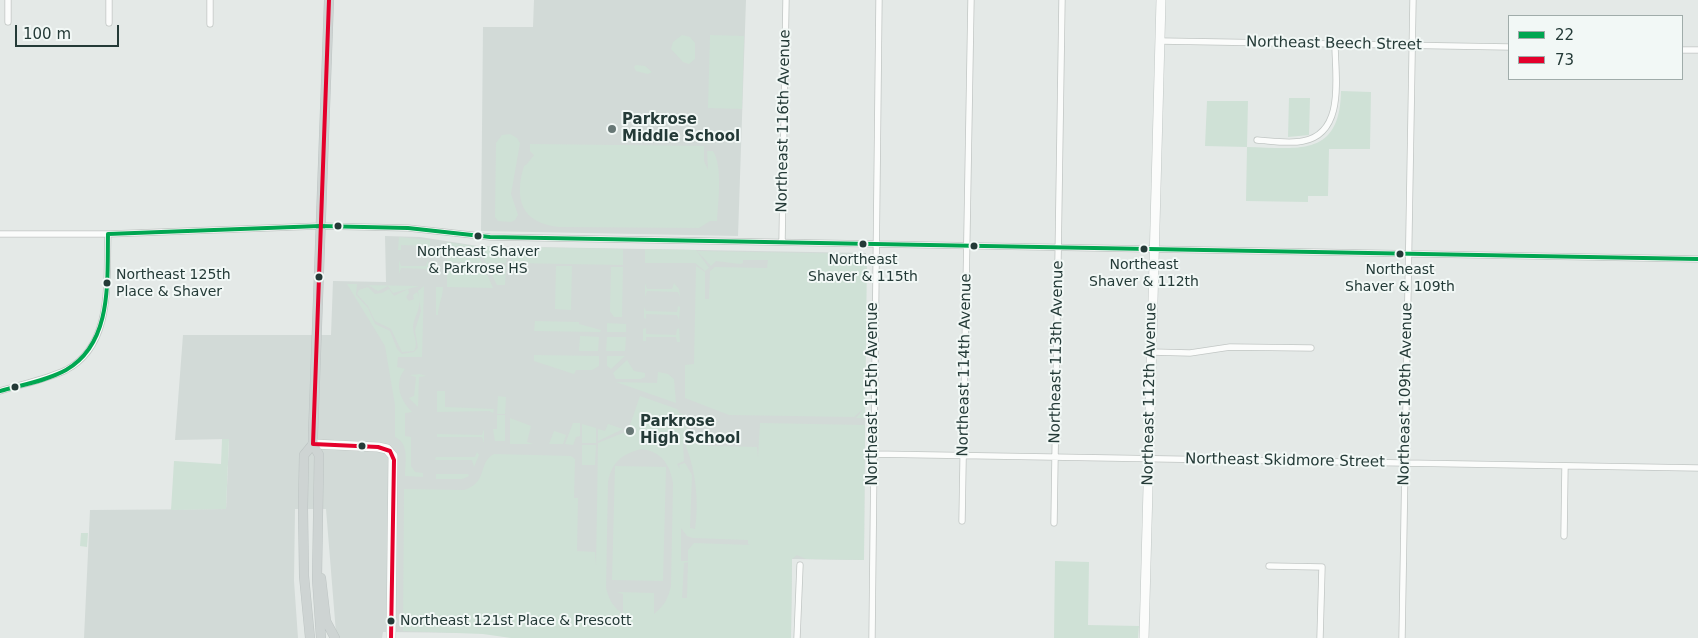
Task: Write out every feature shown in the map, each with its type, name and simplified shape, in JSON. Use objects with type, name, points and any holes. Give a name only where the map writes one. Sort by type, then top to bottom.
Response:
[{"type":"main road","points":[[310,638],[304,576],[304,455],[312,444],[329,0]]},
{"type":"main road","points":[[312,444],[319,455],[316,553],[317,599],[321,638]]},
{"type":"main road","points":[[316,553],[326,621],[334,638]]},
{"type":"street","points":[[8,0],[8,22]]},
{"type":"street","points":[[109,0],[109,23]]},
{"type":"street","points":[[210,0],[210,24]]},
{"type":"street","name":"Northeast 116th Avenue","points":[[782,242],[786,0]]},
{"type":"street","name":"Northeast 115th Avenue","points":[[872,638],[874,244],[879,0]]},
{"type":"street","name":"Northeast 114th Avenue","points":[[962,521],[972,0]]},
{"type":"street","name":"Northeast 113th Avenue","points":[[1054,523],[1062,0]]},
{"type":"street","name":"Northeast 112th Avenue","points":[[1144,638],[1161,0]]},
{"type":"street","name":"Northeast 109th Avenue","points":[[1402,638],[1413,0]]},
{"type":"street","name":"Northeast Beech Street","points":[[1160,41],[1508,46]]},
{"type":"street","points":[[1257,140],[1303,141],[1315,137],[1325,128],[1334,108],[1335,44]]},
{"type":"street","points":[[1683,50],[1698,50]]},
{"type":"street","points":[[0,234],[108,234],[320,226],[408,228],[490,237],[1698,259]]},
{"type":"street","points":[[0,391],[50,377],[67,369],[81,358],[92,344],[100,328],[104,310],[108,234]]},
{"type":"street","points":[[1151,352],[1190,353],[1230,347],[1311,348]]},
{"type":"street","points":[[312,444],[378,447],[390,451],[394,460],[391,638]]},
{"type":"street","name":"Northeast Skidmore Street","points":[[873,454],[1698,468]]},
{"type":"street","points":[[1564,536],[1565,466]]},
{"type":"street","points":[[798,638],[800,565]]},
{"type":"street","points":[[1269,566],[1322,567],[1320,638]]},
{"type":"shaded area","name":"Parkrose Middle School","points":[[534,0],[746,0],[738,236],[481,231],[483,27],[533,27]]},
{"type":"shaded area","name":"Parkrose High School","points":[[385,236],[420,237],[478,246],[866,253],[864,560],[792,559],[791,638],[517,638],[486,633],[383,632],[382,638],[340,638],[336,633],[326,509],[295,509],[294,581],[298,638],[84,638],[90,510],[226,509],[229,439],[175,440],[183,335],[331,335],[333,281],[386,282]]},
{"type":"green space","points":[[682,35],[690,37],[695,43],[695,59],[689,64],[683,62],[671,49],[673,42]]},
{"type":"green space","points":[[710,35],[744,36],[742,109],[708,108]]},
{"type":"green space","points":[[636,65],[645,66],[652,72],[648,74],[636,71],[634,67]]},
{"type":"green space","points":[[1341,91],[1371,92],[1370,149],[1329,149],[1328,196],[1308,196],[1308,202],[1246,201],[1247,147],[1283,148],[1313,144],[1324,138],[1333,128],[1339,113]]},
{"type":"green space","points":[[1289,98],[1310,98],[1309,135],[1288,137]]},
{"type":"green space","points":[[1207,101],[1248,101],[1247,147],[1205,146]]},
{"type":"green space","points":[[510,134],[517,138],[520,143],[511,194],[518,215],[511,222],[498,221],[495,217],[496,143],[502,135]]},
{"type":"green space","points":[[530,144],[704,146],[704,161],[708,170],[707,151],[713,151],[718,166],[717,221],[710,221],[699,228],[559,227],[546,225],[529,215],[521,199],[521,178],[524,166],[534,155],[530,151]]},
{"type":"green space","points":[[399,237],[430,240],[430,250],[428,246],[401,245],[401,250],[398,250]]},
{"type":"green space","points":[[447,242],[474,246],[482,263],[447,262]]},
{"type":"green space","points":[[479,246],[498,247],[506,250],[506,263],[486,263]]},
{"type":"green space","points":[[520,247],[623,249],[623,265],[512,263],[512,251]]},
{"type":"green space","points":[[645,249],[696,250],[709,268],[705,271],[695,263],[645,263]]},
{"type":"green space","points":[[697,251],[864,254],[867,257],[865,418],[856,418],[864,408],[854,417],[729,415],[685,398],[685,365],[694,364],[696,266],[705,272],[705,299],[709,299],[710,271],[715,267],[767,268],[768,260],[743,260],[743,263],[740,264],[716,261],[711,266]]},
{"type":"green space","points":[[399,260],[401,266],[426,266],[428,260],[429,275],[426,269],[401,268],[399,274]]},
{"type":"green space","points":[[447,264],[483,265],[493,288],[447,287]]},
{"type":"green space","points":[[487,265],[506,265],[505,285],[497,285]]},
{"type":"green space","points":[[556,266],[572,266],[571,310],[555,309]]},
{"type":"green space","points":[[611,267],[623,267],[622,317],[614,317],[610,311]]},
{"type":"green space","points":[[645,283],[647,289],[672,289],[674,283],[679,289],[680,297],[678,292],[647,291],[645,297]]},
{"type":"green space","points":[[347,284],[357,284],[356,295],[368,308],[375,324],[390,331],[397,349],[402,354],[414,352],[418,348],[415,330],[421,311],[418,291],[424,286],[422,357],[398,357],[397,367],[405,369],[399,380],[399,386],[402,398],[412,412],[405,413],[405,436],[411,437],[411,466],[415,472],[423,473],[423,477],[405,476],[406,454],[403,444],[395,437],[395,405],[385,346]]},
{"type":"green space","points":[[368,285],[419,286],[393,293],[388,286],[378,291]]},
{"type":"green space","points":[[368,287],[375,294],[389,289],[394,296],[408,289],[409,293],[406,297],[409,301],[414,299],[413,295],[417,292],[419,306],[413,327],[416,342],[414,351],[402,352],[391,329],[375,321],[368,306],[357,294],[359,290]]},
{"type":"green space","points":[[436,287],[443,287],[438,315],[436,315]]},
{"type":"green space","points":[[678,306],[680,307],[679,320],[677,315],[646,314],[646,319],[644,318],[644,307],[646,311],[677,312]]},
{"type":"green space","points":[[535,321],[579,322],[579,324],[601,330],[600,332],[534,331]]},
{"type":"green space","points":[[607,323],[626,324],[626,332],[607,332]]},
{"type":"green space","points":[[646,328],[646,334],[676,335],[679,328],[680,342],[677,342],[676,337],[646,337],[646,341],[643,341],[643,329]]},
{"type":"green space","points":[[580,336],[599,337],[598,351],[579,351]]},
{"type":"green space","points":[[607,337],[626,337],[625,351],[606,351]]},
{"type":"green space","points":[[534,355],[599,356],[599,366],[592,370],[576,370],[574,374],[534,361]]},
{"type":"green space","points":[[607,356],[625,356],[611,369],[607,366]]},
{"type":"green space","points":[[627,360],[634,371],[645,373],[645,377],[641,379],[616,379],[613,373]]},
{"type":"green space","points":[[658,372],[668,374],[674,379],[676,403],[616,382],[657,383]]},
{"type":"green space","points":[[420,374],[426,376],[419,377],[418,407],[409,398],[414,396],[416,377],[410,375]]},
{"type":"green space","points":[[437,391],[445,391],[445,407],[494,409],[493,413],[489,411],[437,412]]},
{"type":"green space","points":[[498,396],[506,397],[505,414],[497,414]]},
{"type":"green space","points":[[640,396],[677,409],[679,413],[691,417],[683,444],[684,461],[677,464],[680,469],[679,465],[685,463],[692,475],[690,528],[695,529],[696,487],[686,446],[688,439],[708,446],[757,447],[758,457],[760,423],[865,425],[864,560],[806,559],[797,555],[792,559],[791,638],[511,638],[483,634],[403,631],[404,489],[464,490],[472,487],[480,477],[486,462],[494,454],[571,456],[575,459],[574,498],[578,498],[577,551],[595,552],[596,566],[598,443],[628,431]],"holes":[[[641,449],[654,452],[659,456],[667,464],[672,476],[671,586],[665,602],[654,614],[654,593],[617,592],[623,594],[623,614],[612,603],[606,588],[608,482],[615,464],[628,453]],[[681,528],[687,536],[693,538],[748,540],[750,545],[694,543],[688,550],[688,561],[681,561]],[[688,562],[687,598],[682,598],[684,563]]]},
{"type":"green space","points":[[497,415],[505,415],[505,441],[495,441],[493,429],[497,429]]},
{"type":"green space","points":[[510,418],[531,426],[527,442],[533,444],[510,444]]},
{"type":"green space","points":[[573,423],[580,423],[580,436],[576,437],[573,445],[565,444]]},
{"type":"green space","points":[[582,424],[596,428],[596,443],[582,443]]},
{"type":"green space","points":[[608,424],[623,429],[598,441],[598,429],[605,431]]},
{"type":"green space","points":[[484,429],[484,443],[482,437],[437,437],[437,434],[482,435]]},
{"type":"green space","points":[[554,431],[566,435],[563,444],[549,444]]},
{"type":"green space","points":[[222,439],[229,439],[226,509],[171,510],[174,461],[221,464]]},
{"type":"green space","points":[[582,445],[596,445],[595,465],[582,465]]},
{"type":"green space","points":[[477,452],[479,455],[474,467],[472,460],[435,460],[436,457],[475,457]]},
{"type":"green space","points":[[615,466],[666,467],[663,581],[612,580]]},
{"type":"green space","points":[[436,474],[468,474],[469,476],[462,479],[436,479]]},
{"type":"green space","points":[[81,533],[88,533],[87,547],[80,546]]},
{"type":"green space","points":[[1055,561],[1089,562],[1088,625],[1139,626],[1138,638],[1054,638]]},
{"type":"transit line","name":"73","points":[[313,444],[329,0]]},
{"type":"transit line","name":"22","points":[[108,234],[320,226],[408,228],[490,237],[1698,259]]},
{"type":"transit line","name":"22","points":[[0,391],[42,380],[66,370],[81,358],[92,344],[100,327],[107,290],[108,234]]},
{"type":"transit line","name":"73","points":[[313,444],[378,447],[390,451]]},
{"type":"transit line","name":"73","points":[[390,451],[394,460],[391,638]]},
{"type":"place","name":"Parkrose Middle School","points":[[612,129]]},
{"type":"place","name":"Northeast Shaver & Parkrose HS","points":[[478,236]]},
{"type":"place","name":"Northeast Shaver & 115th","points":[[863,244]]},
{"type":"place","name":"Northeast Shaver & 112th","points":[[1144,249]]},
{"type":"place","name":"Northeast Shaver & 109th","points":[[1400,254]]},
{"type":"place","name":"Northeast 125th Place & Shaver","points":[[107,283]]},
{"type":"place","name":"Parkrose High School","points":[[630,431]]},
{"type":"place","name":"Northeast 121st Place & Prescott","points":[[391,621]]}]
